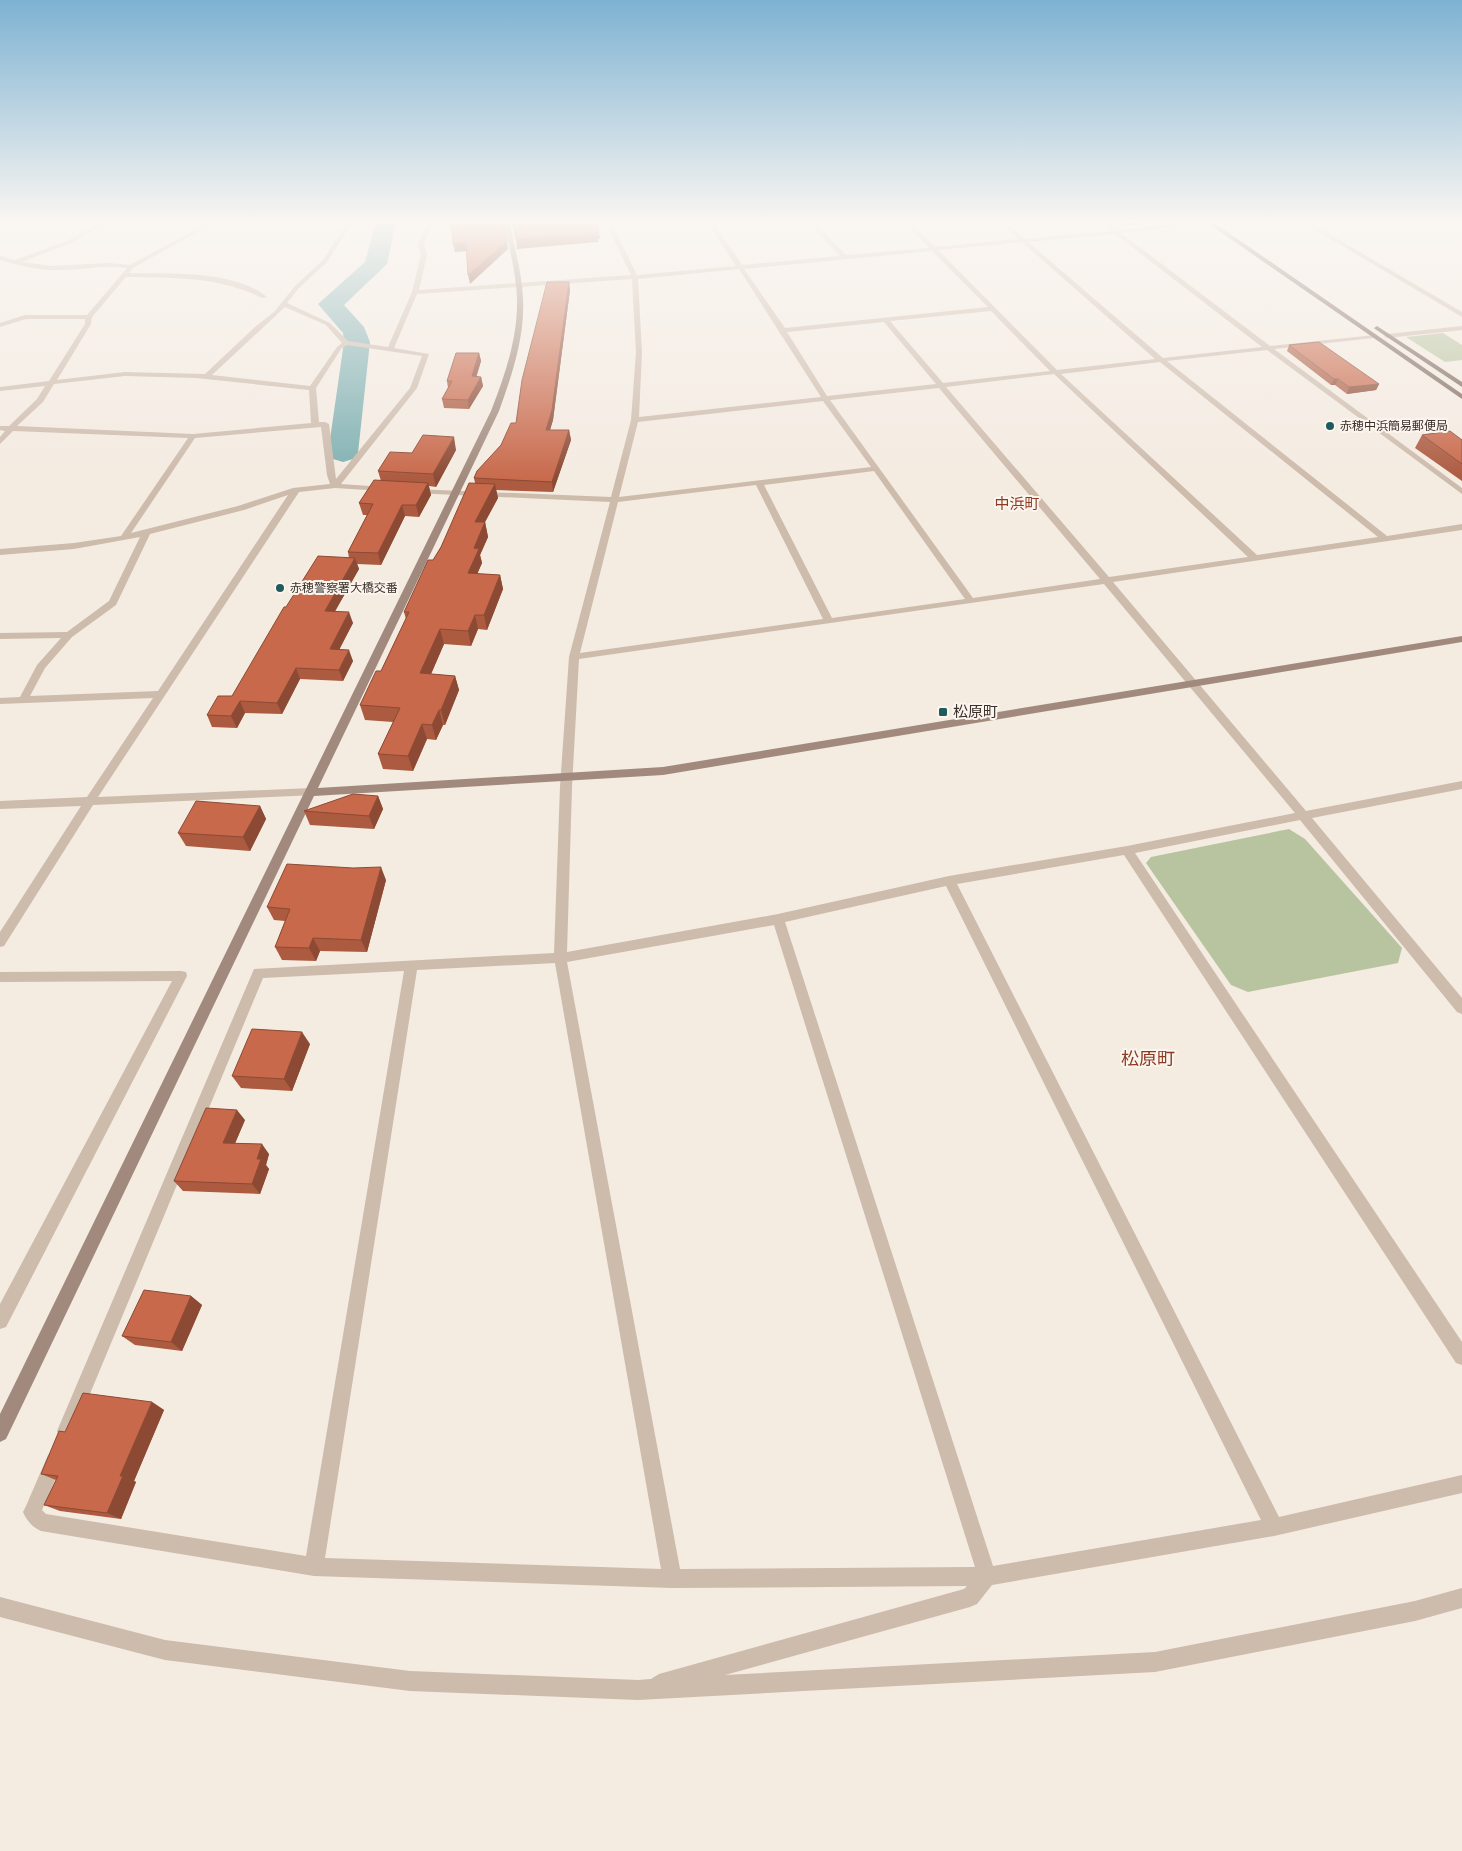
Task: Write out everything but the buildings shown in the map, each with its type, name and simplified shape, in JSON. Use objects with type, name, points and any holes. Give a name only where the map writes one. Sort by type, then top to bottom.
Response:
[{"type":"main road","points":[[1333,308],[1462,397]]},
{"type":"main road","points":[[1347,308],[1462,385]]},
{"type":"street","points":[[0,442],[11,428],[40,400],[88,324],[89,317],[97,308]]},
{"type":"street","points":[[208,375],[279,308]]},
{"type":"street","points":[[294,308],[328,324],[346,343],[426,354],[413,388],[334,486]]},
{"type":"street","points":[[390,350],[408,308]]},
{"type":"street","points":[[0,1433],[495,411],[508,378],[518,330],[519,308]]},
{"type":"street","points":[[637,308],[639,352],[636,420],[613,500],[574,657],[566,778],[560,958],[672,1579]]},
{"type":"street","points":[[768,308],[825,398],[874,469],[971,600]]},
{"type":"street","points":[[1100,308],[1160,359],[1385,538]]},
{"type":"street","points":[[1215,308],[1462,492]]},
{"type":"street","points":[[1451,308],[1462,315]]},
{"type":"street","points":[[783,330],[990,309],[1055,372],[1256,558]]},
{"type":"street","points":[[0,325],[25,317],[89,317]]},
{"type":"street","points":[[886,320],[1195,685],[1300,815],[1462,1008]]},
{"type":"street","points":[[1388,336],[1462,328]]},
{"type":"street","points":[[636,420],[1372,336]]},
{"type":"street","points":[[316,425],[312,388],[339,348],[346,343]]},
{"type":"street","points":[[0,388],[76,378],[126,374],[208,375],[312,388]]},
{"type":"street","points":[[0,428],[193,436],[325,424],[334,486]]},
{"type":"street","points":[[124,538],[193,436]]},
{"type":"street","points":[[408,490],[613,500],[874,469]]},
{"type":"street","points":[[759,483],[828,621]]},
{"type":"street","points":[[0,552],[74,546],[124,538],[242,508],[296,490],[334,486],[390,489]]},
{"type":"street","points":[[0,942],[90,801],[296,490]]},
{"type":"street","points":[[574,657],[1462,527]]},
{"type":"street","points":[[23,700],[41,667],[69,635],[113,603],[146,533]]},
{"type":"street","points":[[0,636],[69,635]]},
{"type":"street","points":[[0,805],[312,792],[566,778],[682,768],[1195,685],[1462,639]]},
{"type":"street","points":[[0,701],[162,694]]},
{"type":"street","points":[[1462,784],[1127,850],[949,881],[778,919],[560,958],[258,973],[32,1512],[41,1522],[314,1567],[672,1579],[987,1576],[1274,1527],[1462,1484]]},
{"type":"street","points":[[1127,850],[1462,1357]]},
{"type":"street","points":[[949,881],[1274,1527]]},
{"type":"street","points":[[778,919],[987,1576]]},
{"type":"street","points":[[314,1567],[412,966]]},
{"type":"street","points":[[0,978],[181,976],[0,1321]]},
{"type":"street","points":[[638,1690],[970,1598],[987,1576]]},
{"type":"street","points":[[0,1607],[165,1650],[410,1682],[638,1690],[1155,1662],[1415,1611],[1462,1598]]},
{"type":"green space","points":[[1443,333],[1462,345],[1462,360],[1445,362],[1406,337]]},
{"type":"green space","points":[[1289,829],[1305,839],[1402,948],[1398,963],[1248,992],[1231,985],[1146,863],[1151,857]]},
{"type":"waterway","points":[[334,308],[355,332],[357,342],[343,453]]},
{"type":"place","name":"赤穂中浜簡易郵便局","points":[[1330,426]]},
{"type":"place","name":"赤穂警察署大橋交番","points":[[280,588]]},
{"type":"place","name":"松原町","points":[[943,712]]},
{"type":"district","name":"中浜町","points":[[1017,504]]},
{"type":"district","name":"松原町","points":[[1148,1059]]}]
